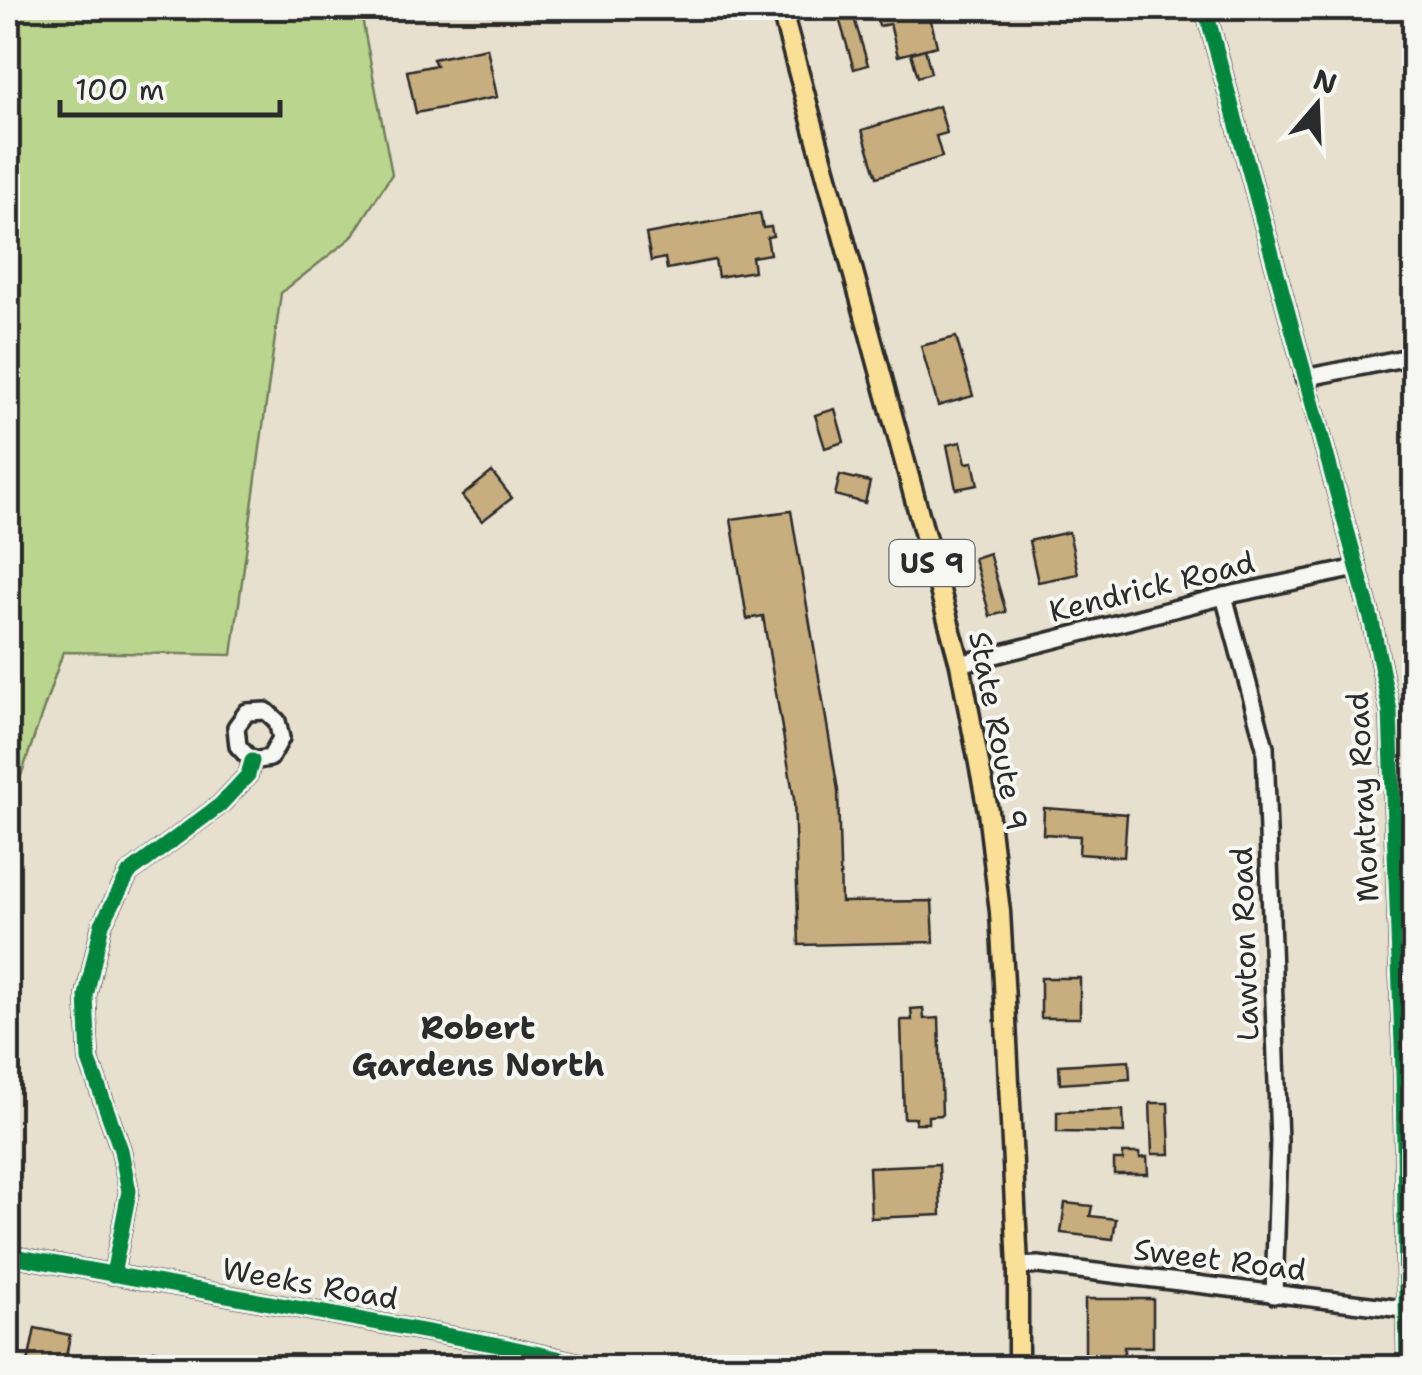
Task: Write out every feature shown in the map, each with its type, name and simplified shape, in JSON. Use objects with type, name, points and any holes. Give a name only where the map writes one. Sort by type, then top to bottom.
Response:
[{"type":"main road","name":"State Route 9","points":[[781,8],[960,664],[988,811],[1000,912],[1018,1266],[1018,1368]]},
{"type":"street","name":"Montray Road","points":[[1205,8],[1358,568],[1390,710],[1410,1310],[1407,1368]]},
{"type":"street","points":[[1304,378],[1414,356]]},
{"type":"street","name":"Kendrick Road","points":[[960,664],[1224,596],[1358,568]]},
{"type":"street","name":"Lawton Road","points":[[1224,596],[1265,747],[1278,1142],[1274,1295]]},
{"type":"street","points":[[113,1275],[128,1192],[121,1150],[89,1060],[86,996],[102,924],[129,872],[220,805],[248,776],[252,761]]},
{"type":"street","name":"Weeks Road","points":[[8,1255],[602,1368]]},
{"type":"street","name":"Sweet Road","points":[[1018,1266],[1038,1265],[1410,1310]]},
{"type":"green space","points":[[8,8],[360,8],[392,174],[351,238],[281,293],[232,655],[63,652],[8,814]]},
{"type":"building","points":[[836,8],[851,8],[868,65],[854,69]]},
{"type":"building","points":[[874,8],[928,8],[937,46],[898,56],[890,24],[879,26]]},
{"type":"building","points":[[487,48],[497,97],[416,113],[407,71],[436,65],[433,59]]},
{"type":"building","points":[[925,49],[931,73],[918,77],[911,53]]},
{"type":"building","points":[[939,106],[947,133],[936,136],[942,157],[877,177],[862,130]]},
{"type":"building","points":[[760,213],[763,228],[771,227],[773,236],[767,237],[770,254],[752,257],[754,271],[718,277],[715,260],[667,269],[665,258],[651,261],[646,234]]},
{"type":"building","points":[[956,337],[973,396],[938,406],[921,346]]},
{"type":"building","points":[[835,409],[844,442],[825,448],[815,415]]},
{"type":"building","points":[[961,442],[966,463],[973,462],[978,485],[956,489],[947,445]]},
{"type":"building","points":[[492,472],[512,498],[482,521],[462,496]]},
{"type":"building","points":[[840,475],[870,482],[865,503],[835,495]]},
{"type":"building","points":[[791,511],[838,790],[841,902],[932,901],[934,942],[799,945],[794,799],[763,616],[747,619],[731,519]]},
{"type":"building","points":[[1069,532],[1078,574],[1038,582],[1029,541]]},
{"type":"building","points":[[989,553],[1006,612],[990,616],[974,558]]},
{"type":"building","points":[[1044,808],[1127,814],[1124,857],[1079,854],[1080,836],[1043,834]]},
{"type":"building","points":[[1041,978],[1080,978],[1080,1018],[1041,1018]]},
{"type":"building","points":[[923,1008],[924,1019],[939,1018],[942,1115],[928,1116],[928,1123],[915,1123],[916,1118],[904,1118],[901,1020],[912,1020],[911,1009]]},
{"type":"building","points":[[1129,1061],[1130,1079],[1060,1084],[1059,1065]]},
{"type":"building","points":[[1150,1103],[1168,1103],[1170,1154],[1152,1154]]},
{"type":"building","points":[[1123,1110],[1124,1133],[1057,1132],[1057,1112]]},
{"type":"building","points":[[1123,1153],[1147,1157],[1148,1174],[1114,1174],[1114,1160],[1123,1160]]},
{"type":"building","points":[[939,1164],[941,1215],[871,1218],[869,1167]]},
{"type":"building","points":[[1065,1203],[1092,1206],[1090,1216],[1116,1219],[1113,1239],[1061,1233]]},
{"type":"building","points":[[1085,1299],[1153,1299],[1153,1347],[1124,1347],[1124,1356],[1085,1356]]},
{"type":"building","points":[[35,1328],[70,1335],[64,1368],[27,1368]]},
{"type":"building","points":[[154,1350],[183,1356],[181,1368],[151,1368]]},
{"type":"cycle path","points":[[1205,8],[1372,622],[1390,711],[1403,1072],[1407,1368]]},
{"type":"cycle path","points":[[113,1275],[129,1191],[121,1150],[89,1060],[86,996],[102,924],[129,873],[220,805],[248,775],[252,761]]},
{"type":"cycle path","points":[[8,1255],[499,1345],[602,1368]]},
{"type":"district","name":"Robert Gardens North","points":[[478,1046]]}]
